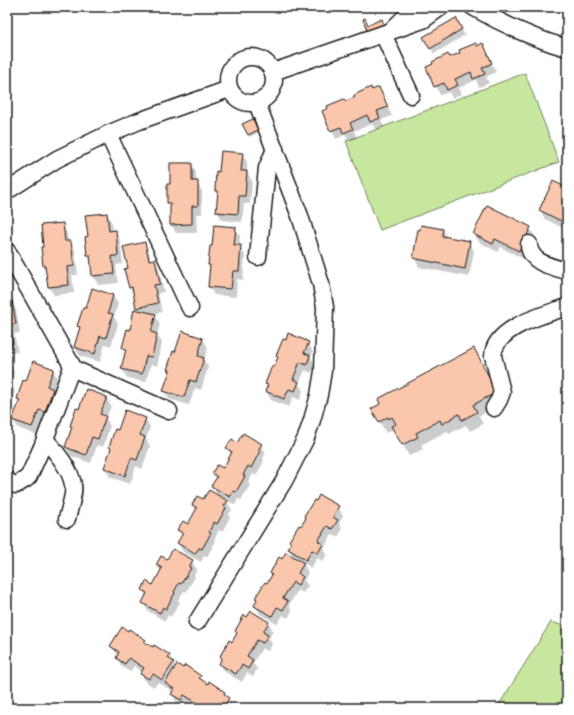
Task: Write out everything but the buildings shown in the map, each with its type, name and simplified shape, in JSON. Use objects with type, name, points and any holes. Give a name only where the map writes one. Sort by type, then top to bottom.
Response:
[{"type":"street","points":[[387,33],[415,7]]},
{"type":"street","points":[[273,72],[422,20],[441,7]]},
{"type":"street","points":[[473,7],[500,23],[538,40],[567,48]]},
{"type":"street","points":[[387,33],[411,95]]},
{"type":"street","points":[[247,57],[255,57],[263,60],[269,65],[273,72],[275,80],[274,87],[264,100],[257,103],[244,103],[232,95],[229,88],[227,81],[229,72],[236,63],[247,57]]},
{"type":"street","points":[[7,191],[56,159],[108,134],[229,88]]},
{"type":"street","points":[[197,622],[284,481],[306,438],[319,395],[323,371],[324,307],[321,284],[300,216],[257,103]]},
{"type":"street","points":[[108,134],[190,308]]},
{"type":"street","points":[[258,257],[266,168],[275,149]]},
{"type":"street","points":[[529,244],[529,250],[535,258],[547,265],[567,271]]},
{"type":"street","points":[[7,251],[72,367],[78,372],[169,411]]},
{"type":"street","points":[[494,408],[502,392],[493,356],[493,350],[501,337],[525,323],[567,307]]},
{"type":"street","points":[[7,480],[11,484],[16,485],[29,476],[45,439],[72,367]]},
{"type":"street","points":[[45,439],[70,474],[74,486],[68,519]]},
{"type":"green space","points":[[525,73],[559,162],[380,230],[346,141]]},
{"type":"green space","points":[[551,622],[567,627],[567,708],[497,708]]}]
